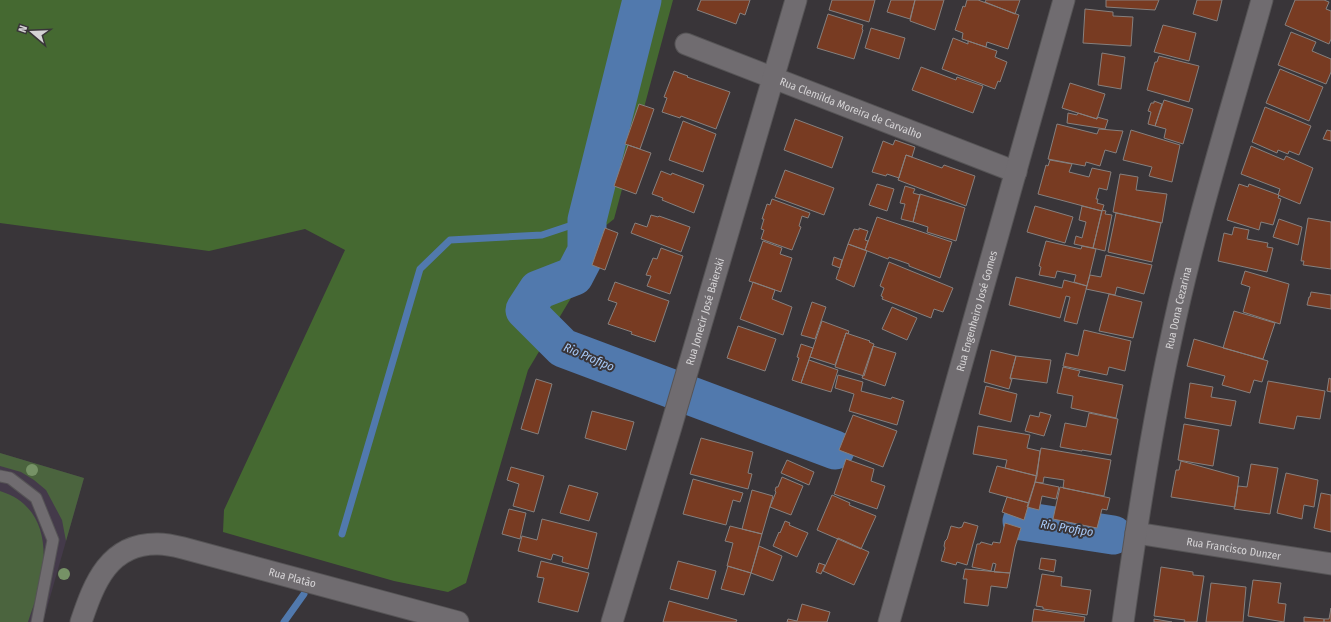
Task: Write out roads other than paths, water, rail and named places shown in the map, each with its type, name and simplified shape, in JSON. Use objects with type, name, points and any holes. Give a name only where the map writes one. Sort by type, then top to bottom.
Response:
[{"type":"street","name":"Rua Jonecir José Baierski","points":[[612,622],[796,0]]},
{"type":"street","name":"Rua Engenheiro José Gomes","points":[[889,622],[1064,0]]},
{"type":"street","name":"Rua Dona Cezarina","points":[[1123,622],[1156,407],[1182,289],[1262,0]]},
{"type":"street","name":"Rua Clemilda Moreira de Carvalho","points":[[686,44],[1016,172]]},
{"type":"street","name":"Rua Francisco Dunzer","points":[[1136,532],[1331,564]]},
{"type":"street","name":"Rua Platão","points":[[81,622],[90,596],[102,572],[126,551],[143,546],[158,544],[182,548],[458,622]]},
{"type":"lane","points":[[0,476],[10,478],[36,498],[53,540],[37,622]]},
{"type":"waterway","name":"Rio Profipo","points":[[642,0],[587,220],[587,251],[574,276],[538,290],[525,310],[563,348],[835,450]]},
{"type":"waterway","points":[[342,534],[420,269],[450,240],[542,235],[587,220]]},
{"type":"waterway","name":"Rio Profipo","points":[[1022,521],[1113,535]]},
{"type":"waterway","points":[[284,622],[304,594]]}]
